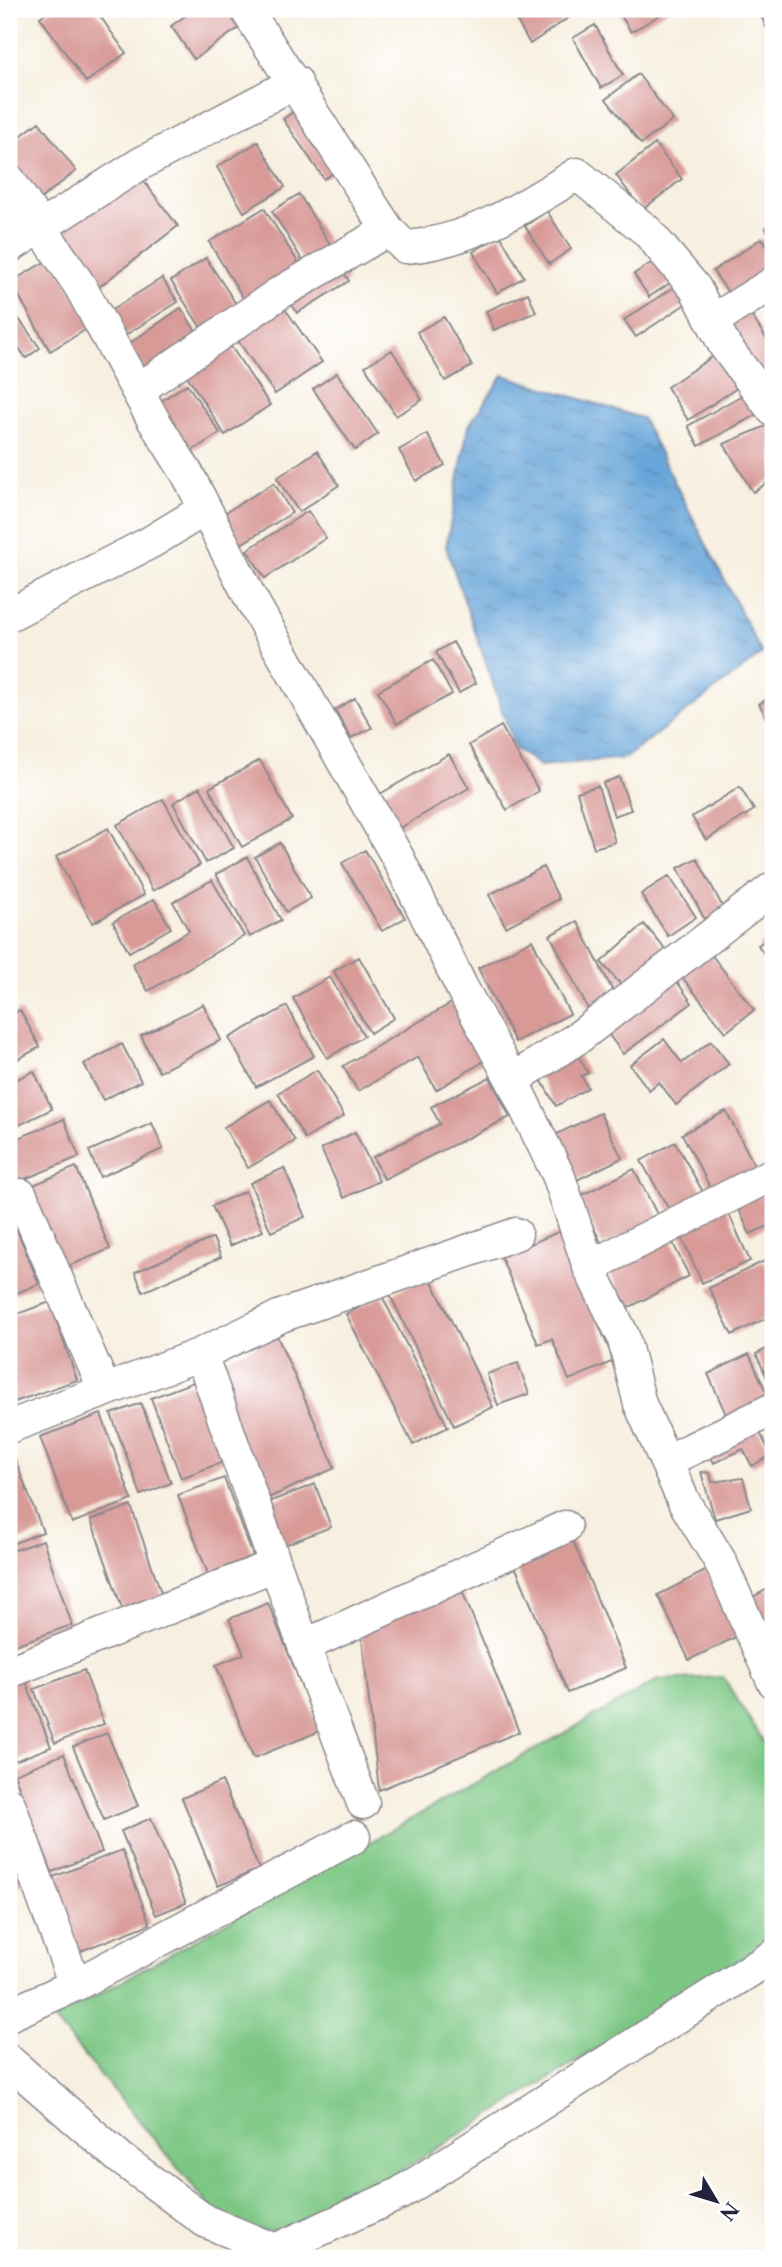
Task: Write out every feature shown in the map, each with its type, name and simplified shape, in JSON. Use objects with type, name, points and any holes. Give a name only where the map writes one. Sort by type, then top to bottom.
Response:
[{"type":"street","points":[[246,9],[296,82],[388,230],[405,247],[434,245],[514,213],[577,174],[647,231],[695,288],[725,346],[773,411]]},
{"type":"street","points":[[9,247],[140,164],[296,82]]},
{"type":"street","points":[[9,180],[80,286],[205,509],[250,597],[398,858],[462,988],[512,1080],[559,1177],[589,1267],[623,1336],[640,1405],[684,1502],[720,1561],[773,1681]]},
{"type":"street","points":[[138,390],[278,294],[388,230]]},
{"type":"street","points":[[712,321],[773,283]]},
{"type":"street","points":[[9,615],[151,542],[205,509]]},
{"type":"street","points":[[512,1080],[579,1037],[773,888]]},
{"type":"street","points":[[589,1267],[773,1174]]},
{"type":"street","points":[[20,1195],[104,1389]]},
{"type":"street","points":[[9,1427],[201,1354],[281,1316],[516,1234]]},
{"type":"street","points":[[201,1354],[304,1646],[363,1803]]},
{"type":"street","points":[[667,1461],[773,1409]]},
{"type":"street","points":[[304,1646],[565,1527]]},
{"type":"street","points":[[9,1672],[275,1565]]},
{"type":"street","points":[[9,1804],[75,1985]]},
{"type":"street","points":[[9,2015],[75,1985],[355,1837]]},
{"type":"street","points":[[9,2060],[120,2158],[205,2221],[244,2248],[275,2250],[399,2194],[773,1956]]},
{"type":"green space","points":[[723,1677],[773,1757],[773,1939],[388,2179],[293,2230],[231,2232],[54,2019],[659,1680]]},
{"type":"water","points":[[503,375],[642,418],[762,654],[625,758],[540,766],[515,748],[446,547],[468,427]]},
{"type":"building","points":[[52,9],[95,9],[126,53],[86,82],[40,17]]},
{"type":"building","points":[[195,9],[236,9],[246,23],[194,59],[171,26]]},
{"type":"building","points":[[510,9],[581,9],[530,44]]},
{"type":"building","points":[[617,9],[670,9],[631,32]]},
{"type":"building","points":[[773,9],[773,43],[759,11]]},
{"type":"building","points":[[595,25],[623,75],[601,88],[573,38]]},
{"type":"building","points":[[638,74],[673,120],[641,144],[606,99]]},
{"type":"building","points":[[302,106],[343,166],[324,179],[283,119]]},
{"type":"building","points":[[39,122],[76,171],[39,200],[9,160],[9,145]]},
{"type":"building","points":[[258,142],[285,187],[244,212],[217,167]]},
{"type":"building","points":[[655,144],[682,179],[642,210],[616,175]]},
{"type":"building","points":[[136,171],[178,226],[95,290],[53,235]]},
{"type":"building","points":[[299,194],[336,254],[309,271],[272,211]]},
{"type":"building","points":[[264,208],[302,269],[246,303],[209,242]]},
{"type":"building","points":[[547,211],[571,249],[549,264],[525,226]]},
{"type":"building","points":[[773,222],[773,242],[765,227]]},
{"type":"building","points":[[500,235],[524,277],[497,293],[473,252]]},
{"type":"building","points":[[762,238],[773,255],[773,276],[735,302],[713,271]]},
{"type":"building","points":[[662,256],[676,279],[649,297],[634,274]]},
{"type":"building","points":[[53,257],[92,326],[50,351],[11,282]]},
{"type":"building","points":[[206,258],[240,310],[205,334],[171,281]]},
{"type":"building","points":[[339,264],[349,281],[297,313],[287,296]]},
{"type":"building","points":[[162,278],[178,302],[121,338],[105,314]]},
{"type":"building","points":[[682,282],[693,299],[636,337],[624,320]]},
{"type":"building","points":[[528,293],[536,312],[494,330],[486,311]]},
{"type":"building","points":[[281,303],[322,362],[275,394],[234,335]]},
{"type":"building","points":[[9,305],[40,348],[26,358],[9,334]]},
{"type":"building","points":[[181,308],[199,336],[145,372],[127,345]]},
{"type":"building","points":[[748,310],[773,349],[773,400],[724,325]]},
{"type":"building","points":[[444,317],[472,366],[445,381],[417,332]]},
{"type":"building","points":[[226,339],[270,405],[225,435],[182,368]]},
{"type":"building","points":[[392,350],[422,400],[396,416],[365,366]]},
{"type":"building","points":[[718,353],[740,386],[688,420],[667,387]]},
{"type":"building","points":[[337,373],[378,434],[355,450],[313,389]]},
{"type":"building","points":[[187,384],[220,433],[187,454],[155,405]]},
{"type":"building","points":[[744,394],[756,415],[699,446],[688,426]]},
{"type":"building","points":[[773,423],[773,479],[753,492],[724,444]]},
{"type":"building","points":[[427,434],[445,465],[416,481],[399,450]]},
{"type":"building","points":[[317,451],[339,485],[299,512],[277,478]]},
{"type":"building","points":[[274,483],[292,513],[241,544],[223,514]]},
{"type":"building","points":[[308,511],[326,538],[265,578],[247,550]]},
{"type":"building","points":[[453,642],[476,683],[459,693],[436,652]]},
{"type":"building","points":[[433,660],[452,694],[397,724],[378,691]]},
{"type":"building","points":[[773,696],[773,730],[759,704]]},
{"type":"building","points":[[355,698],[372,728],[351,738],[335,710]]},
{"type":"building","points":[[501,726],[539,791],[507,810],[469,745]]},
{"type":"building","points":[[449,754],[469,788],[400,828],[380,794]]},
{"type":"building","points":[[260,760],[292,819],[242,847],[209,788]]},
{"type":"building","points":[[619,777],[631,810],[614,816],[603,783]]},
{"type":"building","points":[[598,786],[615,842],[594,848],[577,792]]},
{"type":"building","points":[[200,787],[234,848],[206,863],[173,803]]},
{"type":"building","points":[[740,787],[754,810],[706,840],[692,817]]},
{"type":"building","points":[[163,799],[200,865],[153,891],[117,825]]},
{"type":"building","points":[[108,828],[144,895],[93,923],[56,857]]},
{"type":"building","points":[[280,843],[311,898],[286,912],[255,857]]},
{"type":"building","points":[[365,850],[405,918],[382,931],[342,863]]},
{"type":"building","points":[[247,857],[281,920],[250,937],[216,874]]},
{"type":"building","points":[[697,858],[728,917],[709,928],[678,868]]},
{"type":"building","points":[[543,867],[559,899],[506,927],[489,895]]},
{"type":"building","points":[[669,876],[696,917],[668,936],[641,894]]},
{"type":"building","points":[[212,880],[244,936],[148,991],[132,964],[189,931],[173,902]]},
{"type":"building","points":[[154,899],[171,928],[129,952],[113,922]]},
{"type":"building","points":[[577,921],[616,997],[589,1011],[550,935]]},
{"type":"building","points":[[644,924],[666,950],[623,987],[601,962]]},
{"type":"building","points":[[773,935],[773,967],[758,945]]},
{"type":"building","points":[[532,940],[570,1014],[515,1042],[478,968]]},
{"type":"building","points":[[707,949],[754,1010],[726,1032],[678,972]]},
{"type":"building","points":[[359,957],[394,1018],[370,1033],[334,971]]},
{"type":"building","points":[[671,973],[692,1003],[623,1054],[601,1024]]},
{"type":"building","points":[[330,977],[364,1036],[327,1058],[293,998]]},
{"type":"building","points":[[453,1002],[486,1060],[436,1090],[418,1057],[358,1091],[343,1066]]},
{"type":"building","points":[[203,1004],[221,1040],[159,1072],[141,1036]]},
{"type":"building","points":[[287,1006],[314,1056],[256,1087],[229,1038]]},
{"type":"building","points":[[20,1010],[40,1047],[9,1064],[9,1016]]},
{"type":"building","points":[[664,1039],[682,1063],[711,1041],[729,1064],[676,1105],[659,1082],[649,1090],[630,1065]]},
{"type":"building","points":[[122,1044],[141,1081],[103,1100],[84,1064]]},
{"type":"building","points":[[573,1047],[588,1073],[581,1076],[588,1088],[556,1106],[535,1069]]},
{"type":"building","points":[[317,1070],[344,1116],[305,1139],[278,1093]]},
{"type":"building","points":[[34,1071],[52,1109],[9,1130],[9,1083]]},
{"type":"building","points":[[490,1077],[510,1117],[384,1179],[373,1157],[440,1124],[431,1107]]},
{"type":"building","points":[[270,1100],[295,1141],[248,1168],[224,1127]]},
{"type":"building","points":[[726,1111],[757,1170],[713,1193],[682,1134]]},
{"type":"building","points":[[600,1113],[622,1158],[575,1181],[553,1136]]},
{"type":"building","points":[[64,1119],[79,1157],[10,1185],[9,1142]]},
{"type":"building","points":[[152,1123],[163,1149],[100,1177],[89,1151]]},
{"type":"building","points":[[355,1132],[379,1181],[344,1198],[321,1149]]},
{"type":"building","points":[[675,1142],[703,1192],[670,1211],[641,1161]]},
{"type":"building","points":[[76,1167],[110,1249],[59,1270],[26,1188]]},
{"type":"building","points":[[284,1168],[305,1217],[271,1232],[250,1183]]},
{"type":"building","points":[[634,1169],[659,1218],[603,1246],[578,1197]]},
{"type":"building","points":[[773,1182],[773,1224],[750,1234],[734,1199]]},
{"type":"building","points":[[245,1191],[263,1231],[230,1246],[212,1206]]},
{"type":"building","points":[[725,1205],[750,1261],[702,1283],[677,1226]]},
{"type":"building","points":[[9,1211],[39,1284],[9,1296]]},
{"type":"building","points":[[560,1231],[614,1361],[569,1380],[552,1339],[538,1344],[501,1257]]},
{"type":"building","points":[[668,1233],[689,1276],[628,1308],[606,1266]]},
{"type":"building","points":[[213,1238],[221,1257],[143,1292],[135,1272]]},
{"type":"building","points":[[764,1261],[773,1280],[773,1315],[732,1335],[709,1288]]},
{"type":"building","points":[[429,1275],[493,1407],[454,1426],[390,1295]]},
{"type":"building","points":[[382,1296],[448,1427],[413,1445],[346,1314]]},
{"type":"building","points":[[50,1302],[77,1380],[9,1404],[9,1317]]},
{"type":"building","points":[[277,1336],[335,1468],[266,1499],[208,1367]]},
{"type":"building","points":[[773,1346],[773,1391],[756,1354]]},
{"type":"building","points":[[749,1354],[770,1400],[728,1419],[708,1374]]},
{"type":"building","points":[[518,1363],[529,1394],[498,1405],[487,1374]]},
{"type":"building","points":[[196,1381],[226,1461],[181,1478],[151,1398]]},
{"type":"building","points":[[141,1403],[171,1483],[141,1495],[111,1414]]},
{"type":"building","points":[[101,1414],[132,1500],[72,1523],[40,1437]]},
{"type":"building","points":[[755,1422],[771,1455],[752,1466],[743,1449],[714,1463],[706,1447]]},
{"type":"building","points":[[13,1454],[43,1532],[9,1545],[9,1455]]},
{"type":"building","points":[[701,1472],[710,1473],[712,1482],[743,1478],[751,1508],[715,1519]]},
{"type":"building","points":[[224,1478],[253,1556],[208,1574],[178,1495]]},
{"type":"building","points":[[315,1484],[331,1527],[282,1546],[266,1503]]},
{"type":"building","points":[[131,1506],[163,1598],[123,1611],[91,1520]]},
{"type":"building","points":[[43,1540],[72,1625],[9,1647],[9,1552]]},
{"type":"building","points":[[573,1541],[626,1668],[568,1693],[515,1566]]},
{"type":"building","points":[[707,1570],[738,1636],[689,1660],[658,1595]]},
{"type":"building","points":[[773,1586],[773,1630],[769,1632],[751,1598]]},
{"type":"building","points":[[461,1588],[519,1732],[379,1790],[361,1630]]},
{"type":"building","points":[[268,1603],[320,1731],[254,1758],[216,1665],[244,1654],[229,1619]]},
{"type":"building","points":[[84,1670],[104,1724],[55,1743],[34,1689]]},
{"type":"building","points":[[22,1672],[51,1747],[15,1761],[9,1746],[9,1678]]},
{"type":"building","points":[[107,1733],[138,1806],[104,1820],[73,1747]]},
{"type":"building","points":[[64,1754],[102,1852],[52,1872],[14,1774]]},
{"type":"building","points":[[222,1781],[259,1869],[218,1886],[182,1798]]},
{"type":"building","points":[[151,1818],[186,1903],[156,1915],[121,1831]]},
{"type":"building","points":[[9,1846],[23,1884],[9,1889]]},
{"type":"building","points":[[122,1850],[150,1924],[76,1953],[48,1879]]}]
